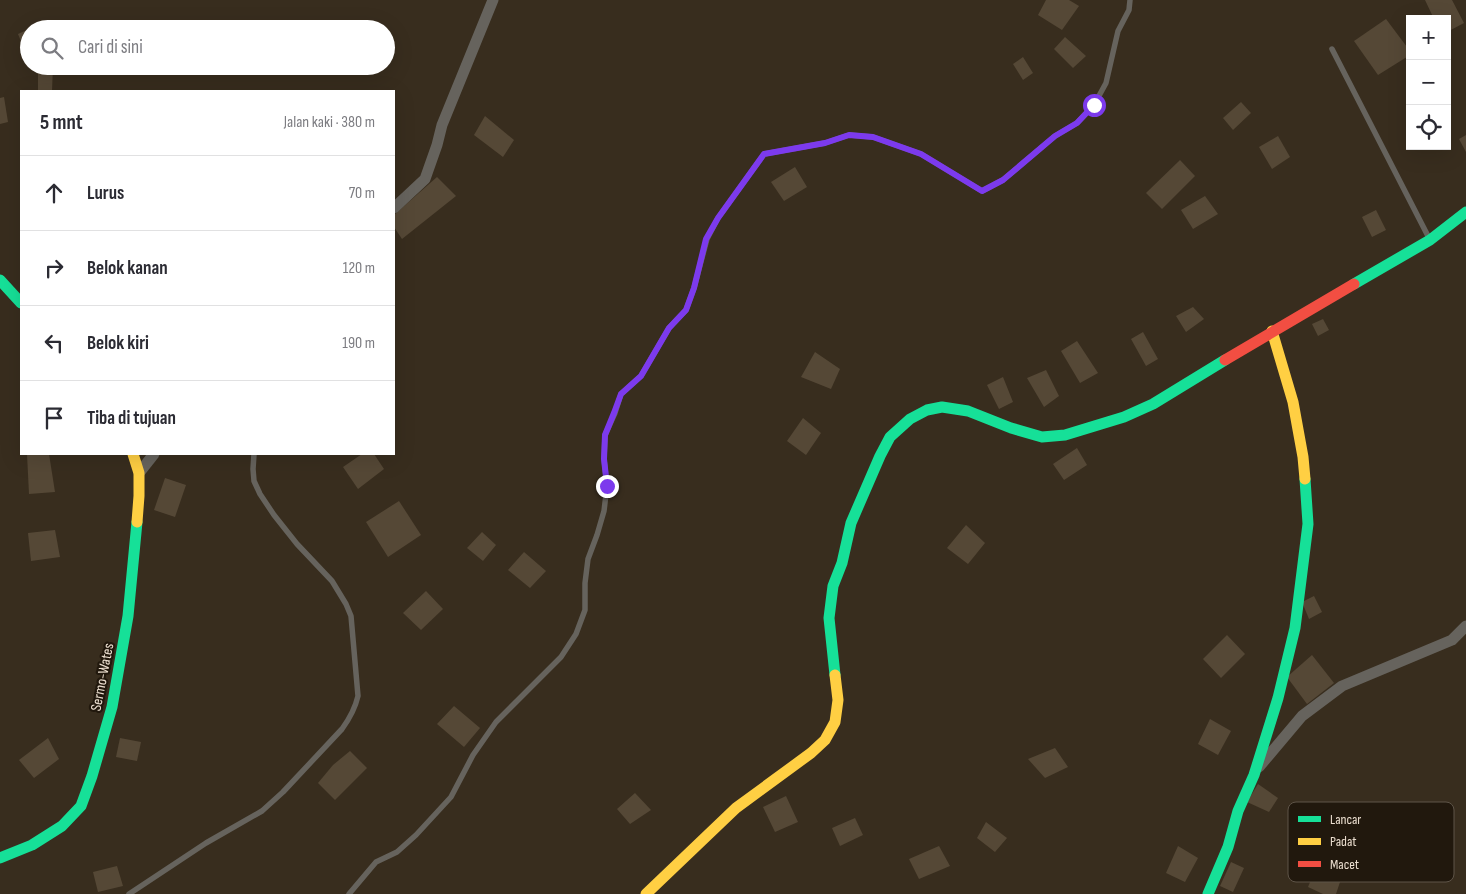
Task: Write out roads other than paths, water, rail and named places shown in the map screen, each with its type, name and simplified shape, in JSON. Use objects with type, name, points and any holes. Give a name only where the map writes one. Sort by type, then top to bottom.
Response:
[{"type":"street","points":[[395,207],[425,179],[442,125],[493,0]]},
{"type":"street","points":[[646,894],[736,808],[811,753],[825,740],[835,722],[838,700],[829,618],[833,586],[842,563],[851,523],[880,456],[890,437],[910,419],[927,410],[942,407],[968,411],[1042,437],[1065,435],[1116,420],[1152,404],[1272,331],[1430,240],[1466,212]]},
{"type":"street","points":[[0,280],[20,301]]},
{"type":"street","points":[[1208,894],[1228,847],[1238,811],[1256,771],[1278,698],[1295,628],[1308,524],[1303,456],[1293,402],[1272,331]]},
{"type":"street","name":"Sermo-Wates","points":[[0,858],[32,845],[62,826],[80,806],[92,776],[112,707],[128,616],[139,496],[139,473],[133,455]]},
{"type":"street","points":[[139,473],[153,455]]},
{"type":"street","points":[[1256,771],[1302,716],[1342,686],[1452,640],[1466,626]]},
{"type":"lane","points":[[349,894],[376,862],[397,852],[416,836],[450,797],[473,755],[496,722],[561,657],[576,634],[585,610],[585,584],[588,559],[604,511],[607,486],[604,459],[605,435],[621,394],[641,376],[669,328],[686,310],[694,288],[706,239],[718,218],[764,154],[825,143],[849,135],[873,137],[921,154],[982,191],[1003,180],[1055,136],[1077,123],[1094,105],[1106,83],[1118,31],[1129,10],[1130,0]]},
{"type":"lane","points":[[1332,49],[1430,240]]},
{"type":"lane","points":[[129,894],[206,843],[262,811],[283,792],[342,729],[355,708],[358,696],[351,616],[332,581],[297,544],[260,494],[254,481],[254,455]]}]
